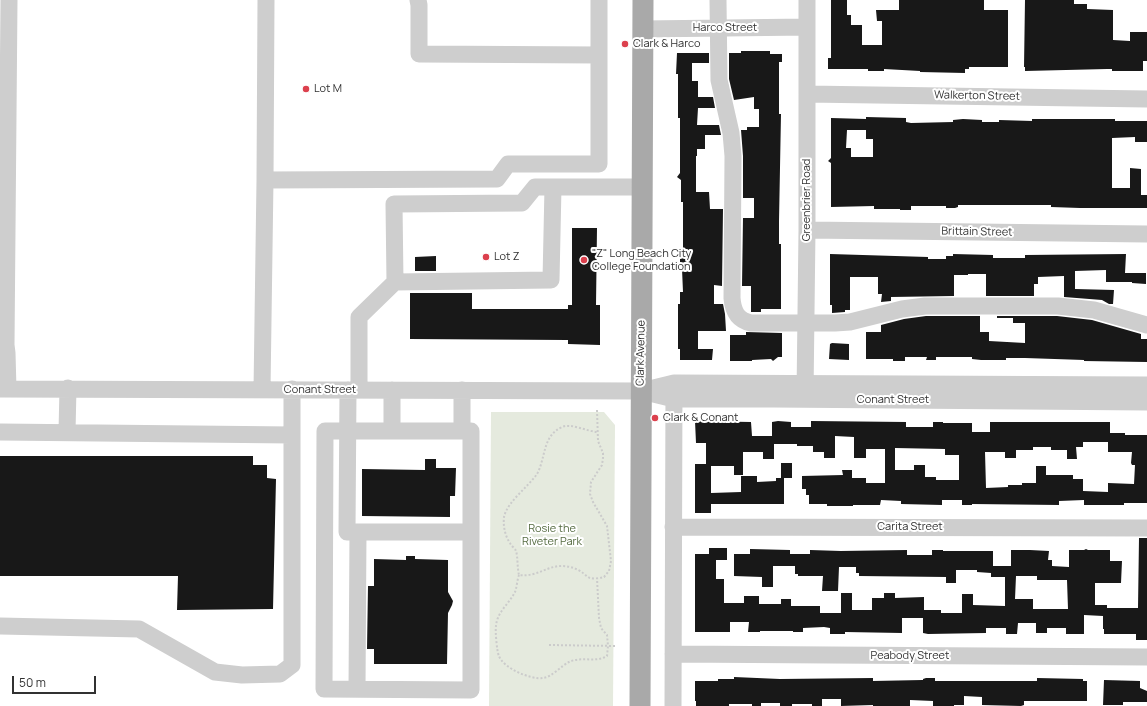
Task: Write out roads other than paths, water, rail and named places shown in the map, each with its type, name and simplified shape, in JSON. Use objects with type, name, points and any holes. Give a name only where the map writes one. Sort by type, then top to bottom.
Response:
[{"type":"main road","name":"Clark Avenue","points":[[640,706],[643,0]]},
{"type":"street","points":[[4,389],[7,353],[9,0]]},
{"type":"street","points":[[262,390],[266,0]]},
{"type":"street","points":[[418,0],[419,54],[600,55]]},
{"type":"street","points":[[265,180],[497,179],[508,164],[599,164],[599,0]]},
{"type":"street","points":[[718,0],[719,80],[731,133],[733,156],[732,298],[733,310],[737,316],[745,322],[850,322],[902,308],[925,306],[1058,306],[1094,310],[1147,325]]},
{"type":"street","name":"Greenbrier Road","points":[[805,391],[807,0]]},
{"type":"street","name":"Harco Street","points":[[643,29],[807,27]]},
{"type":"street","name":"Walkerton Street","points":[[807,94],[1147,98]]},
{"type":"street","points":[[395,282],[394,204],[522,204],[535,187],[642,187]]},
{"type":"street","points":[[471,532],[347,532],[348,431],[359,317],[395,282],[551,280],[553,187]]},
{"type":"street","name":"Brittain Street","points":[[807,230],[1147,234]]},
{"type":"street","name":"Conant Street","points":[[4,389],[805,391],[1147,385]]},
{"type":"street","points":[[68,388],[68,432]]},
{"type":"street","points":[[0,626],[139,629],[215,672],[242,675],[280,674],[292,665],[292,389]]},
{"type":"street","points":[[392,390],[392,431]]},
{"type":"street","points":[[462,390],[467,431],[471,532],[471,690],[324,689],[325,431],[467,431]]},
{"type":"street","points":[[673,706],[674,391]]},
{"type":"street","name":"Conant Street","points":[[805,391],[1147,402]]},
{"type":"street","points":[[0,432],[292,435]]},
{"type":"street","points":[[325,517],[347,517]]},
{"type":"street","name":"Carita Street","points":[[674,527],[1147,528]]},
{"type":"street","points":[[357,689],[358,532]]},
{"type":"street","name":"Peabody Street","points":[[673,654],[1147,657]]},
{"type":"place","name":"Clark & Harco","points":[[625,44]]},
{"type":"place","name":"Lot M","points":[[306,89]]},
{"type":"place","name":"Lot Z","points":[[486,257]]},
{"type":"place","name":"\"Z\" Long Beach City College Foundation","points":[[584,260]]},
{"type":"place","name":"Clark & Conant","points":[[655,418]]},
{"type":"park label","name":"Rosie the Riveter Park","points":[[552,535]]}]
